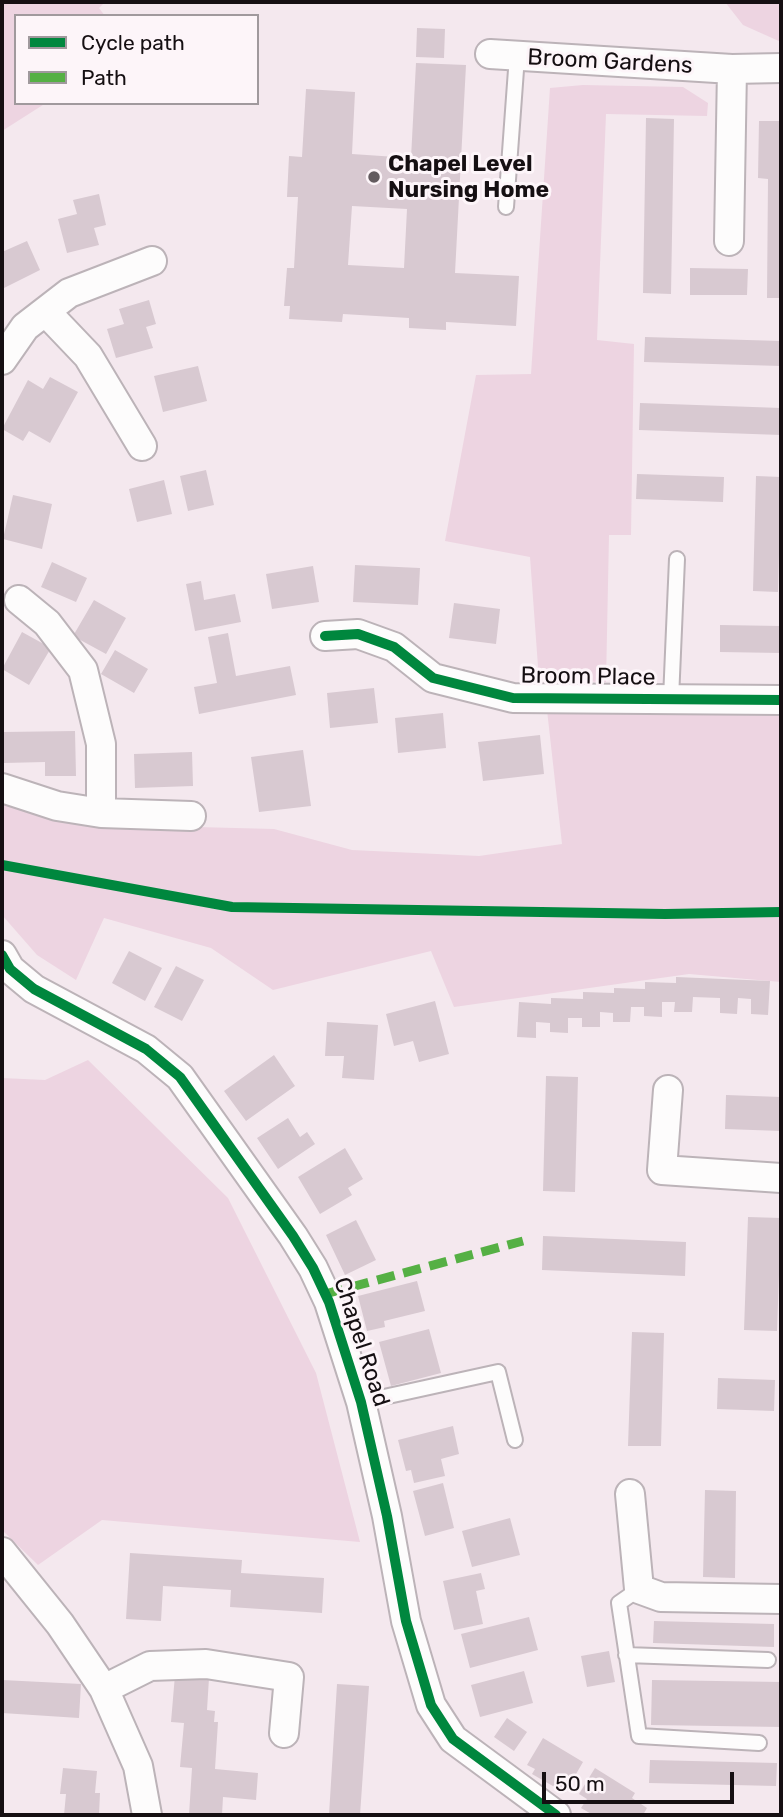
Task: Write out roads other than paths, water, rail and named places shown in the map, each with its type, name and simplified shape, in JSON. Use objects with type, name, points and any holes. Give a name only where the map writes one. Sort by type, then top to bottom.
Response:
[{"type":"street","name":"Broom Gardens","points":[[503,55],[732,69],[781,68]]},
{"type":"street","points":[[729,241],[732,69]]},
{"type":"street","points":[[2,360],[25,327],[47,313],[69,293],[152,261]]},
{"type":"street","points":[[47,313],[88,356],[142,446]]},
{"type":"street","points":[[19,600],[47,624],[83,670],[101,744],[101,813]]},
{"type":"street","name":"Broom Place","points":[[325,636],[358,634],[394,647],[433,678],[513,698],[781,700]]},
{"type":"street","points":[[2,788],[57,806],[101,813],[191,816]]},
{"type":"street","name":"Chapel Road","points":[[2,955],[10,969],[34,989],[146,1049],[180,1077],[255,1180],[313,1268],[329,1302],[361,1402],[387,1516],[406,1621],[430,1705],[453,1739],[556,1815]]},
{"type":"street","points":[[668,1090],[663,1170],[781,1178]]},
{"type":"street","points":[[630,1494],[639,1589],[661,1597],[781,1599]]},
{"type":"street","points":[[2,1552],[60,1624],[104,1689],[138,1766],[147,1815]]},
{"type":"street","points":[[104,1689],[150,1666],[206,1664],[289,1677],[284,1733]]},
{"type":"lane","points":[[503,55],[506,207]]},
{"type":"lane","points":[[671,699],[677,559]]},
{"type":"lane","points":[[361,1402],[498,1372],[515,1440]]},
{"type":"lane","points":[[639,1589],[619,1603],[639,1736],[759,1743]]},
{"type":"lane","points":[[626,1655],[768,1660]]},
{"type":"place","name":"Chapel Level Nursing Home","points":[[374,177]]}]
